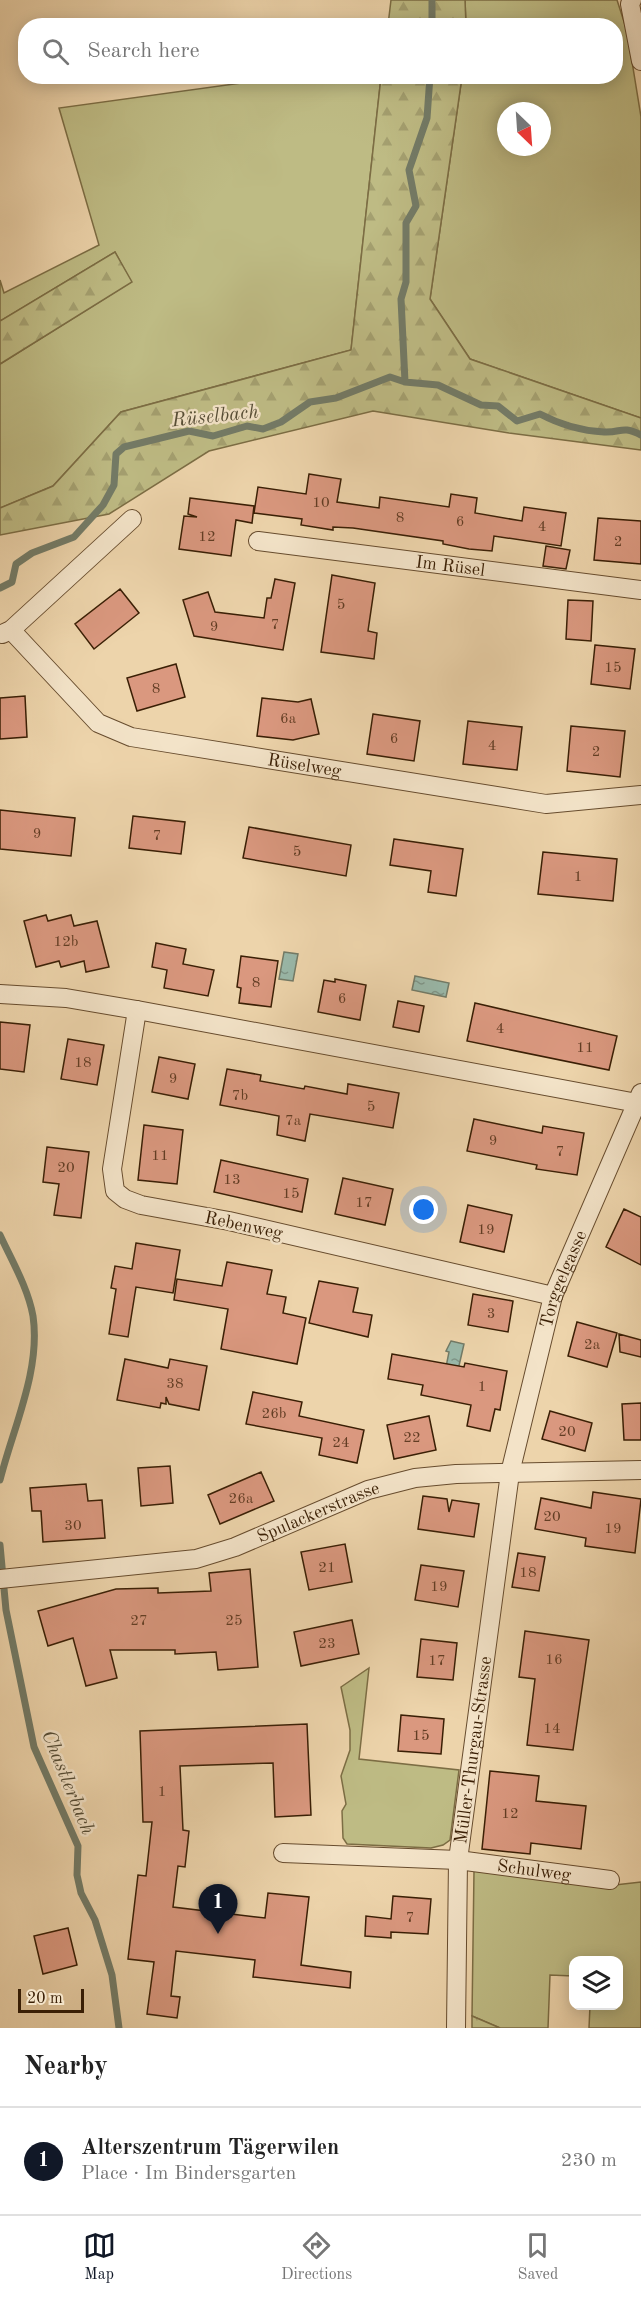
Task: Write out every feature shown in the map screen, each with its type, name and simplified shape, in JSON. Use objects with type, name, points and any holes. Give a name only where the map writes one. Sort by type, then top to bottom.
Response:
[{"type":"street","points":[[632,0],[630,4],[641,61]]},
{"type":"street","points":[[6,632],[132,519]]},
{"type":"street","name":"Im Rüsel","points":[[258,542],[641,590]]},
{"type":"street","name":"Rüselweg","points":[[6,632],[98,723],[131,737],[546,804],[641,795]]},
{"type":"street","points":[[0,994],[66,998],[639,1098]]},
{"type":"street","name":"Rebenweg","points":[[137,1010],[112,1169],[116,1191],[125,1199],[141,1205],[229,1221],[553,1296]]},
{"type":"street","name":"Torggelgasse","points":[[510,1473],[553,1296],[639,1098]]},
{"type":"street","name":"Spulackerstrasse","points":[[0,1579],[196,1559],[235,1547],[343,1499],[380,1486],[456,1474],[641,1470]]},
{"type":"street","name":"Müller-Thurgau-Strasse","points":[[456,2028],[458,1860],[510,1473]]},
{"type":"street","name":"Schulweg","points":[[283,1853],[458,1860],[610,1880]]},
{"type":"green space","points":[[391,0],[465,0],[466,18],[389,18]]},
{"type":"green space","points":[[465,0],[617,0],[623,18],[466,18]]},
{"type":"green space","points":[[623,19],[641,117],[641,418],[470,359],[430,299],[461,84],[623,84]]},
{"type":"green space","points":[[234,84],[380,84],[351,350],[121,412],[53,486],[0,508],[0,364],[131,282],[115,252],[0,321],[0,280],[4,293],[99,245],[59,108]]},
{"type":"green space","points":[[380,84],[461,84],[430,299],[470,359],[641,418],[641,450],[509,433],[373,411],[209,451],[109,514],[0,535],[0,508],[53,486],[121,412],[351,350]]},
{"type":"green space","points":[[115,252],[132,282],[0,364],[0,321]]},
{"type":"green space","points":[[369,1668],[359,1759],[459,1770],[450,1840],[443,1845],[431,1848],[347,1844],[343,1838],[342,1811],[346,1804],[341,1776],[350,1750],[350,1730],[341,1687]]},
{"type":"green space","points":[[474,1871],[606,1886],[641,1882],[641,2028],[589,2028],[590,2010],[623,2010],[623,1956],[569,1956],[569,1976],[550,1975],[548,2028],[500,2028],[472,2016]]},
{"type":"green space","points":[[472,2016],[500,2028],[472,2028]]},
{"type":"water","points":[[284,952],[298,954],[293,981],[279,979]]},
{"type":"water","points":[[415,976],[449,983],[446,997],[412,990]]},
{"type":"water","points":[[451,1341],[464,1344],[458,1370],[446,1367],[449,1352],[446,1351]]},
{"type":"building","points":[[309,474],[341,479],[337,502],[379,508],[380,497],[449,507],[451,494],[477,498],[475,513],[522,521],[524,507],[566,513],[561,546],[494,536],[492,551],[469,549],[443,544],[443,541],[353,528],[333,527],[333,530],[301,525],[302,519],[254,513],[258,487],[306,494]]},
{"type":"building","points":[[190,498],[254,506],[252,523],[236,520],[231,556],[179,549],[184,516],[197,517],[188,514]]},
{"type":"building","points":[[598,518],[641,521],[641,564],[594,560]]},
{"type":"building","points":[[546,546],[570,550],[566,569],[543,566]]},
{"type":"building","points":[[332,575],[375,583],[368,631],[377,633],[374,659],[321,652]]},
{"type":"building","points":[[275,579],[295,583],[283,650],[194,636],[183,600],[208,592],[215,612],[264,618],[267,598],[271,598]]},
{"type":"building","points":[[120,589],[139,613],[94,649],[75,624]]},
{"type":"building","points":[[568,600],[593,601],[591,641],[566,639]]},
{"type":"building","points":[[595,645],[635,649],[630,689],[591,684]]},
{"type":"building","points":[[176,664],[185,697],[137,711],[127,678]]},
{"type":"building","points":[[25,696],[27,737],[0,739],[0,698]]},
{"type":"building","points":[[262,698],[298,702],[311,699],[319,734],[293,740],[257,736]]},
{"type":"building","points":[[373,714],[420,721],[414,761],[367,754]]},
{"type":"building","points":[[468,721],[522,727],[517,770],[463,764]]},
{"type":"building","points":[[571,726],[625,731],[620,777],[567,771]]},
{"type":"building","points":[[0,810],[75,818],[71,856],[0,849]]},
{"type":"building","points":[[133,816],[185,822],[181,854],[129,848]]},
{"type":"building","points":[[249,827],[351,845],[346,876],[243,858]]},
{"type":"building","points":[[394,839],[463,849],[456,896],[428,892],[431,871],[390,865]]},
{"type":"building","points":[[543,852],[617,859],[613,901],[538,894]]},
{"type":"building","points":[[46,915],[48,921],[71,915],[74,926],[97,921],[109,967],[86,972],[84,961],[61,967],[59,961],[36,967],[24,921]]},
{"type":"building","points":[[156,943],[186,949],[183,964],[214,970],[208,996],[164,988],[167,970],[152,967]]},
{"type":"building","points":[[241,956],[278,961],[271,1007],[239,1003],[241,988],[237,987]]},
{"type":"building","points":[[335,979],[366,985],[360,1020],[318,1012],[324,980],[335,982]]},
{"type":"building","points":[[398,1001],[424,1006],[419,1032],[393,1027]]},
{"type":"building","points":[[475,1003],[617,1036],[609,1070],[467,1041]]},
{"type":"building","points":[[0,1022],[30,1025],[24,1072],[0,1069]]},
{"type":"building","points":[[68,1039],[104,1045],[97,1085],[61,1079]]},
{"type":"building","points":[[159,1057],[195,1064],[188,1099],[152,1092]]},
{"type":"building","points":[[227,1069],[261,1075],[260,1081],[304,1089],[305,1086],[347,1094],[348,1084],[399,1093],[393,1128],[310,1114],[305,1141],[277,1135],[279,1116],[220,1105]]},
{"type":"building","points":[[474,1119],[542,1133],[543,1126],[584,1133],[577,1175],[536,1169],[537,1165],[467,1151]]},
{"type":"building","points":[[144,1125],[183,1130],[177,1184],[138,1180]]},
{"type":"building","points":[[47,1147],[89,1152],[81,1218],[54,1215],[59,1184],[43,1182]]},
{"type":"building","points":[[221,1160],[308,1179],[302,1212],[214,1192]]},
{"type":"building","points":[[343,1178],[393,1189],[385,1225],[335,1214]]},
{"type":"building","points":[[468,1205],[512,1215],[504,1252],[460,1242]]},
{"type":"building","points":[[624,1209],[641,1217],[641,1265],[606,1247]]},
{"type":"building","points":[[136,1243],[180,1250],[173,1293],[136,1287],[128,1337],[109,1334],[116,1289],[111,1288],[115,1266],[132,1269]]},
{"type":"building","points":[[227,1262],[272,1270],[267,1294],[286,1297],[283,1313],[306,1318],[297,1364],[221,1349],[228,1309],[174,1300],[177,1279],[222,1286]]},
{"type":"building","points":[[319,1281],[358,1288],[353,1312],[372,1315],[368,1337],[309,1323]]},
{"type":"building","points":[[473,1294],[513,1301],[508,1332],[468,1325]]},
{"type":"building","points":[[577,1322],[617,1333],[607,1367],[568,1356]]},
{"type":"building","points":[[619,1334],[641,1340],[641,1357],[620,1352]]},
{"type":"building","points":[[392,1354],[464,1367],[465,1363],[507,1371],[500,1410],[495,1409],[490,1431],[467,1426],[471,1405],[421,1395],[423,1385],[388,1379]]},
{"type":"building","points":[[125,1359],[168,1368],[170,1359],[207,1366],[199,1410],[169,1404],[166,1397],[166,1404],[161,1403],[160,1408],[117,1400]]},
{"type":"building","points":[[253,1392],[302,1402],[299,1416],[364,1430],[357,1463],[319,1455],[322,1438],[246,1424]]},
{"type":"building","points":[[641,1403],[641,1440],[624,1440],[622,1404]]},
{"type":"building","points":[[550,1411],[592,1423],[585,1451],[542,1439]]},
{"type":"building","points":[[429,1416],[436,1450],[394,1459],[387,1425]]},
{"type":"building","points":[[170,1466],[173,1503],[141,1506],[138,1468]]},
{"type":"building","points":[[261,1472],[274,1501],[220,1524],[208,1495]]},
{"type":"building","points":[[86,1484],[88,1501],[102,1500],[105,1538],[43,1542],[41,1511],[32,1511],[30,1488]]},
{"type":"building","points":[[593,1492],[641,1499],[635,1553],[585,1546],[586,1538],[535,1529],[541,1498],[591,1508]]},
{"type":"building","points":[[423,1496],[447,1499],[449,1512],[452,1500],[479,1504],[474,1537],[418,1529]]},
{"type":"building","points":[[345,1544],[352,1582],[309,1590],[301,1552]]},
{"type":"building","points":[[518,1553],[545,1557],[539,1591],[512,1587]]},
{"type":"building","points":[[421,1565],[464,1571],[458,1607],[415,1600]]},
{"type":"building","points":[[250,1569],[258,1667],[218,1670],[216,1652],[175,1654],[175,1650],[110,1650],[117,1678],[86,1686],[73,1638],[48,1646],[38,1611],[116,1589],[158,1588],[158,1593],[211,1591],[209,1573]]},
{"type":"building","points":[[352,1620],[359,1654],[301,1666],[294,1632]]},
{"type":"building","points":[[525,1631],[589,1640],[573,1750],[527,1745],[535,1679],[519,1677]]},
{"type":"building","points":[[421,1639],[457,1643],[453,1680],[417,1677]]},
{"type":"building","points":[[401,1715],[444,1719],[441,1754],[398,1751]]},
{"type":"building","points":[[307,1724],[311,1815],[275,1817],[273,1763],[180,1766],[183,1830],[189,1831],[185,1867],[178,1866],[173,1907],[265,1918],[268,1893],[309,1897],[301,1965],[351,1972],[350,1988],[253,1977],[255,1960],[176,1951],[171,1996],[180,1997],[177,2018],[147,2014],[154,1962],[128,1959],[138,1875],[146,1876],[152,1822],[143,1822],[140,1731]]},
{"type":"building","points":[[490,1771],[539,1776],[536,1801],[586,1806],[581,1849],[531,1843],[530,1854],[482,1849]]},
{"type":"building","points":[[393,1896],[431,1899],[428,1934],[391,1932],[391,1938],[365,1936],[366,1916],[391,1919]]},
{"type":"building","points":[[68,1928],[77,1965],[43,1974],[34,1936]]},
{"type":"waterway","name":"Rüselbach","points":[[432,0],[432,18]]},
{"type":"waterway","name":"Rüselbach","points":[[0,588],[12,582],[16,564],[32,553],[74,537],[103,505],[114,485],[116,454],[124,447],[189,431],[213,436],[247,426],[263,429],[281,422],[310,402],[336,398],[390,377],[405,382],[401,299],[406,282],[406,223],[416,206],[409,170],[427,118],[429,84]]},
{"type":"waterway","points":[[405,382],[438,385],[481,405],[498,406],[517,421],[540,414],[580,429],[604,432],[625,430],[641,435]]},
{"type":"waterway","name":"Chastlerbach","points":[[0,1235],[27,1295],[33,1316],[34,1336],[30,1378],[0,1480]]},
{"type":"waterway","name":"Chastlerbach","points":[[0,1545],[6,1610],[34,1747],[78,1846],[77,1875],[81,1893],[95,1920],[112,1975],[119,2028]]},
{"type":"place","name":"Alterszentrum Tägerwilen","points":[[218,1934]]}]
